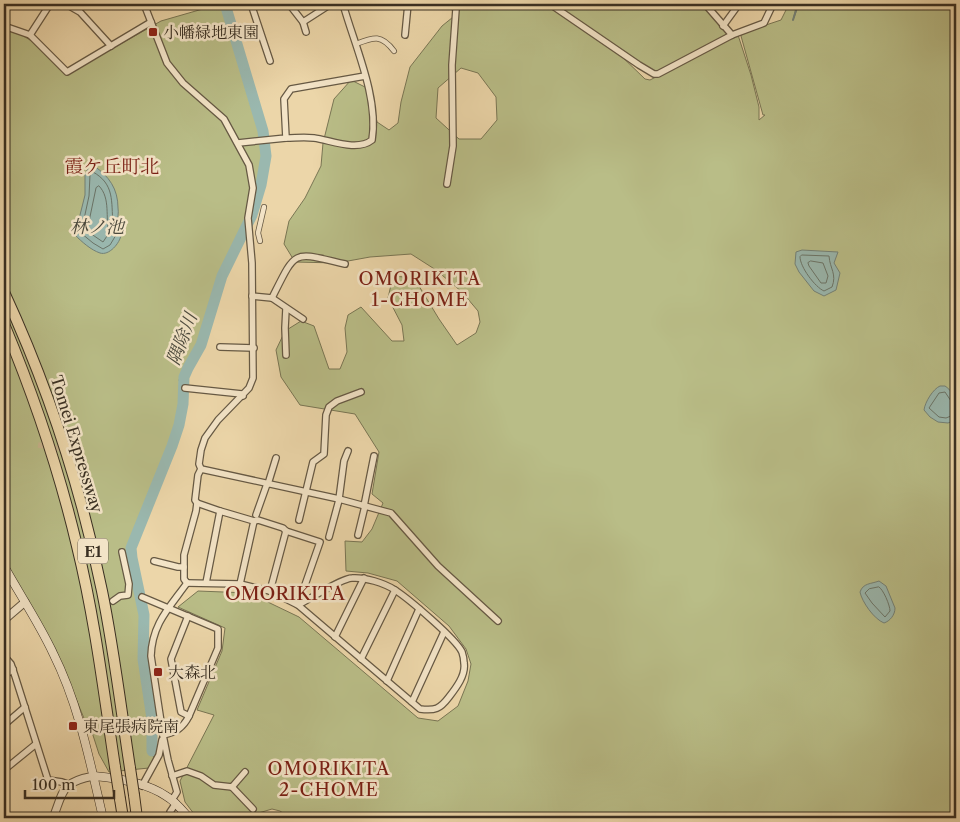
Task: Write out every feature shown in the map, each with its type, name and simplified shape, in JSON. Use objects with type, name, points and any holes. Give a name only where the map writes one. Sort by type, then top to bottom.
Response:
[{"type":"highway","name":"Tomei Expressway","points":[[4,292],[53,412],[90,538],[111,640],[137,818]]},
{"type":"highway","name":"Tomei Expressway","points":[[4,324],[44,430],[78,548],[95,637],[123,818]]},
{"type":"main road","points":[[4,566],[54,653],[65,679],[94,776],[103,818]]},
{"type":"main road","points":[[94,776],[106,777],[155,790],[174,802],[189,818]]},
{"type":"street","points":[[30,36],[50,4]]},
{"type":"street","points":[[66,4],[80,12],[111,46]]},
{"type":"street","points":[[155,4],[145,5],[167,63],[183,82],[224,119],[249,165],[253,188],[248,218],[252,263],[253,378],[250,388],[218,420],[205,438],[201,450],[199,464],[201,470],[195,500],[197,503],[196,512],[184,555],[184,580],[187,583]]},
{"type":"street","points":[[251,4],[270,61]]},
{"type":"street","points":[[289,4],[303,22],[306,32]]},
{"type":"street","points":[[303,22],[331,4]]},
{"type":"street","points":[[238,143],[286,138],[312,138],[337,144],[368,142],[372,140],[373,116],[365,76],[342,4]]},
{"type":"street","points":[[405,35],[408,4]]},
{"type":"street","points":[[418,4],[453,6],[456,9],[452,65],[453,146],[448,184]]},
{"type":"street","points":[[550,4],[654,74],[658,74],[732,35],[764,23],[773,4]]},
{"type":"street","points":[[705,4],[732,35]]},
{"type":"street","points":[[723,26],[739,4]]},
{"type":"street","points":[[4,26],[30,36],[67,72],[151,22]]},
{"type":"street","points":[[356,44],[375,37],[384,40],[394,52]]},
{"type":"street","points":[[286,138],[284,99],[291,89],[365,76]]},
{"type":"street","points":[[260,240],[258,233],[264,207]]},
{"type":"street","points":[[272,298],[288,264],[294,258],[309,256],[345,264]]},
{"type":"street","points":[[252,296],[272,298],[286,309],[304,319]]},
{"type":"street","points":[[286,309],[286,355]]},
{"type":"street","points":[[220,347],[254,348]]},
{"type":"street","points":[[185,388],[242,394],[243,396]]},
{"type":"street","points":[[299,520],[313,462],[324,454],[327,412],[337,401],[361,392]]},
{"type":"street","points":[[329,537],[339,499],[344,461],[348,451]]},
{"type":"street","points":[[358,535],[374,456]]},
{"type":"street","points":[[240,584],[255,518],[276,458]]},
{"type":"street","points":[[201,470],[339,499],[391,513],[434,562],[498,622]]},
{"type":"street","points":[[197,503],[220,511],[255,518],[320,542],[298,606]]},
{"type":"street","points":[[206,584],[220,511]]},
{"type":"street","points":[[270,591],[286,531]]},
{"type":"street","points":[[113,601],[120,596],[128,595],[129,584],[122,552]]},
{"type":"street","points":[[154,561],[184,567]]},
{"type":"street","points":[[187,583],[240,584],[270,591],[298,606],[420,709],[432,710],[440,707],[455,690],[464,673],[465,666],[461,651],[420,609],[394,590],[364,578],[350,578],[298,606]]},
{"type":"street","points":[[335,638],[364,578]]},
{"type":"street","points":[[174,818],[170,812],[177,792],[163,735],[151,656],[151,643],[159,620],[187,583]]},
{"type":"street","points":[[361,659],[394,590]]},
{"type":"street","points":[[142,597],[218,629],[218,648],[185,724],[177,732],[163,735]]},
{"type":"street","points":[[4,620],[25,602]]},
{"type":"street","points":[[387,681],[420,609]]},
{"type":"street","points":[[188,616],[171,659],[181,712],[189,716]]},
{"type":"street","points":[[412,702],[444,632]]},
{"type":"street","points":[[4,656],[13,669],[48,780],[68,784]]},
{"type":"street","points":[[4,676],[13,669]]},
{"type":"street","points":[[4,725],[25,707]]},
{"type":"street","points":[[142,786],[159,755],[163,735]]},
{"type":"street","points":[[4,770],[36,744]]},
{"type":"street","points":[[172,776],[187,772],[201,776],[214,785],[232,787],[253,809]]},
{"type":"street","points":[[232,787],[245,772]]},
{"type":"street","points":[[53,818],[68,784],[76,779],[94,776]]},
{"type":"green space","points":[[224,4],[259,119],[264,149],[260,186],[246,233],[224,273],[198,348],[179,380],[184,390],[186,401],[181,425],[129,556],[142,626],[142,665],[151,719],[151,750],[154,758],[149,768],[109,772],[99,754],[90,726],[88,728],[55,648],[4,559],[4,27],[31,41],[71,72],[161,21]]},
{"type":"green space","points":[[455,4],[547,4],[614,49],[645,79],[650,80],[738,35],[759,107],[759,120],[765,115],[763,115],[741,36],[742,33],[781,20],[786,10],[782,4],[797,4],[793,20],[799,4],[956,4],[956,818],[290,818],[280,811],[272,809],[242,818],[197,818],[185,802],[180,781],[214,715],[197,710],[222,651],[225,628],[178,607],[198,591],[249,593],[299,617],[418,718],[438,721],[458,706],[468,681],[471,664],[466,649],[449,626],[397,581],[368,573],[346,571],[345,541],[362,542],[372,529],[383,503],[372,494],[379,452],[355,414],[300,405],[281,377],[276,350],[285,331],[301,321],[314,326],[329,369],[340,369],[347,352],[345,328],[348,315],[361,307],[392,341],[404,341],[402,325],[388,298],[393,276],[404,277],[419,286],[457,345],[476,333],[480,322],[478,311],[462,292],[436,270],[411,254],[370,257],[337,263],[295,262],[284,244],[289,221],[305,198],[321,166],[323,143],[334,99],[351,80],[367,88],[373,103],[377,122],[389,130],[398,123],[410,67],[442,26],[458,13]],"holes":[[[461,68],[478,73],[496,97],[497,120],[481,139],[459,139],[436,118],[438,88]]]},
{"type":"green space","points":[[553,4],[702,4],[729,35],[655,73]]},
{"type":"water","name":"林ノ池","points":[[94,166],[112,184],[118,201],[118,221],[121,234],[114,248],[107,253],[97,252],[75,235],[85,195],[85,174],[89,167]]},
{"type":"water","points":[[802,250],[838,252],[834,263],[840,273],[836,290],[824,296],[814,291],[795,264],[796,252]]},
{"type":"water","points":[[940,386],[945,386],[949,389],[955,401],[956,420],[948,423],[938,422],[924,410],[930,396]]},
{"type":"water","points":[[879,581],[886,586],[895,608],[892,617],[884,623],[869,610],[860,592],[865,585]]},
{"type":"waterway","name":"隅除川","points":[[152,751],[152,719],[143,659],[144,615],[131,548],[179,425],[183,404],[184,377],[201,345],[222,276],[252,215],[261,185],[266,156],[263,131],[225,4]]},
{"type":"waterway","points":[[793,20],[798,4]]},
{"type":"tunnel","points":[[38,445],[76,451]]},
{"type":"place","name":"小幡緑地東園","points":[[153,32]]},
{"type":"place","name":"大森北","points":[[158,672]]},
{"type":"place","name":"東尾張病院南","points":[[73,726]]},
{"type":"district","name":"霞ケ丘町北","points":[[112,166]]},
{"type":"district","name":"OMORIKITA 1-CHOME","points":[[420,289]]},
{"type":"district","name":"OMORIKITA","points":[[285,593]]},
{"type":"district","name":"OMORIKITA 2-CHOME","points":[[329,780]]}]
